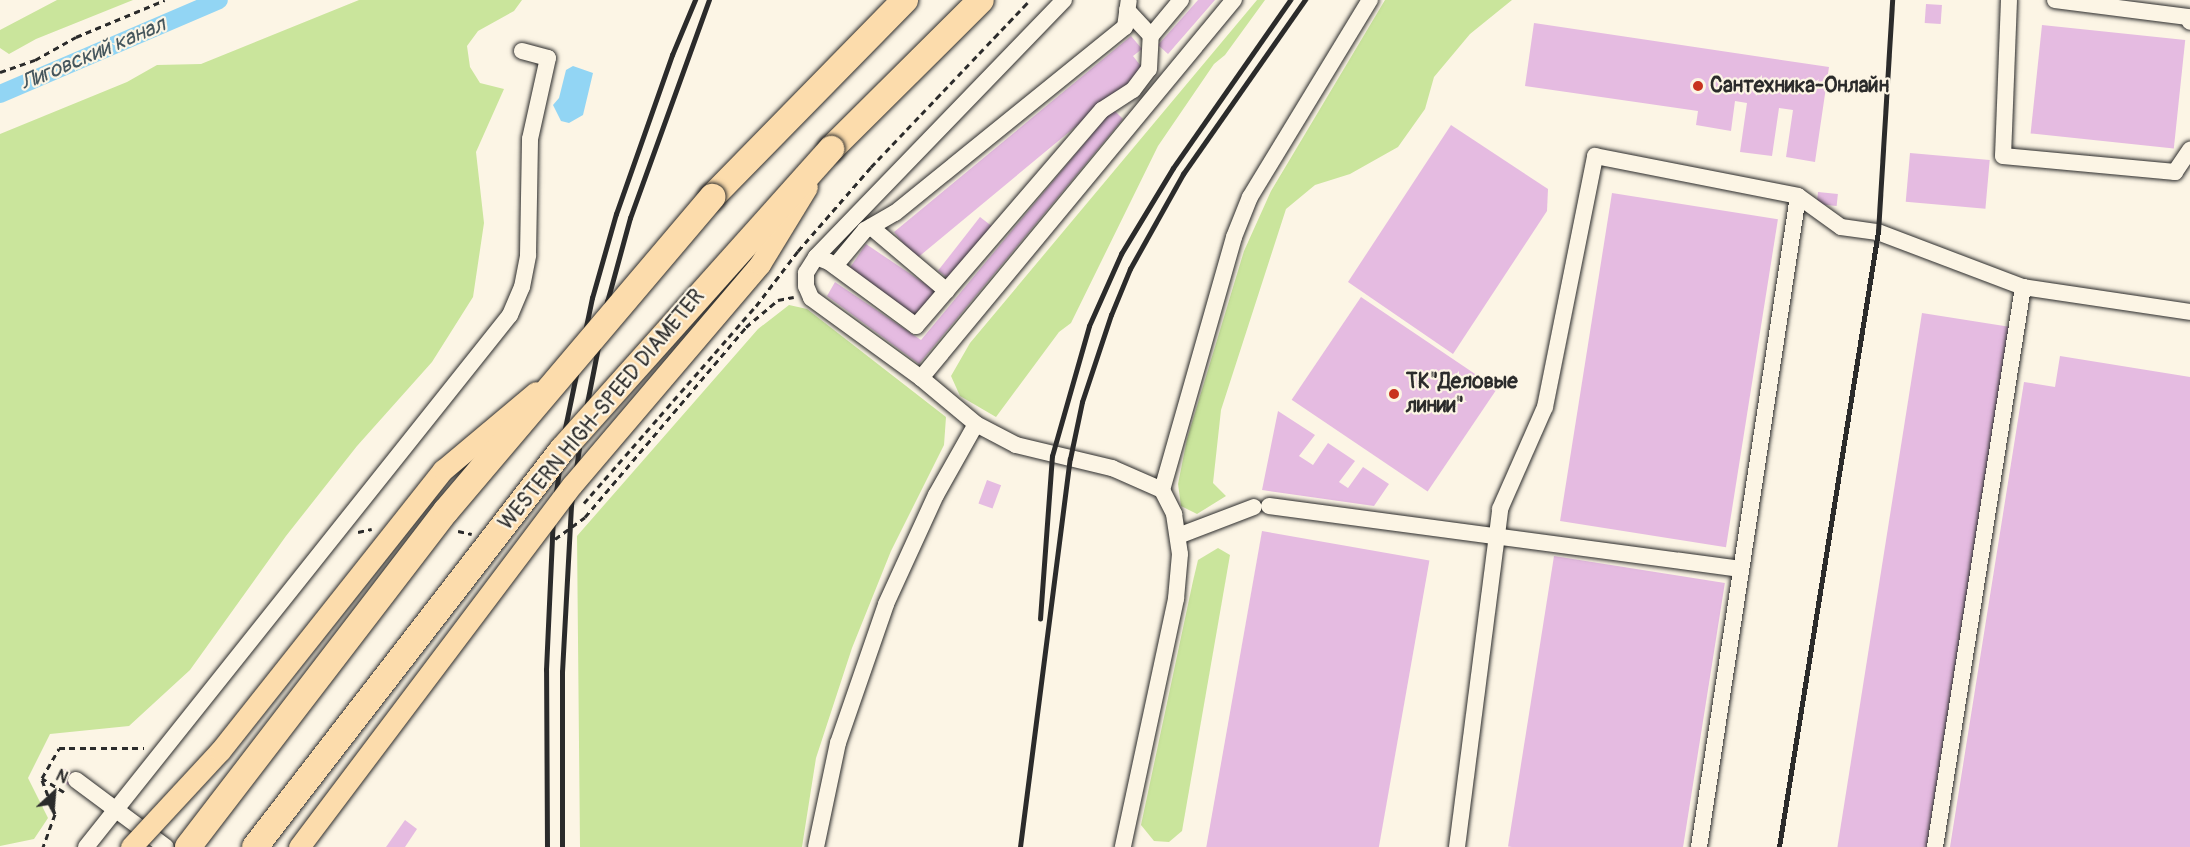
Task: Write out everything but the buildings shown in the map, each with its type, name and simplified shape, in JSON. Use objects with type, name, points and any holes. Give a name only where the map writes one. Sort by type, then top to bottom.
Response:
[{"type":"highway","points":[[188,847],[446,511],[711,197],[905,0]]},
{"type":"highway","name":"WESTERN HIGH-SPEED DIAMETER","points":[[255,847],[562,450],[831,149],[981,0]]},
{"type":"main road","points":[[299,847],[572,486],[760,264],[831,149]]},
{"type":"main road","points":[[131,847],[220,752],[443,470],[569,365]]},
{"type":"street","points":[[1064,0],[816,257],[806,273],[811,298],[921,378],[976,424],[1016,445],[1112,468],[1162,490],[1174,514],[1178,536],[1176,599],[1123,847]]},
{"type":"street","points":[[816,257],[835,266],[916,326],[1102,110],[1133,90],[1149,69],[1151,36],[1181,0]]},
{"type":"street","points":[[921,378],[1234,0]]},
{"type":"street","points":[[1162,490],[1230,249],[1250,197],[1370,0]]},
{"type":"street","points":[[2009,0],[2003,156],[2175,172],[2190,150]]},
{"type":"street","points":[[2055,0],[2160,7],[2188,17],[2190,22]]},
{"type":"street","points":[[835,266],[871,226],[894,213],[1125,27],[1128,5]]},
{"type":"street","points":[[1128,5],[1151,36]]},
{"type":"street","points":[[86,847],[119,810],[510,315],[522,287],[528,255],[530,139],[548,58],[522,51]]},
{"type":"street","points":[[1457,847],[1500,509],[1545,407],[1595,156],[1798,196],[1841,227],[1878,232],[2023,287],[2190,312]]},
{"type":"street","points":[[1699,847],[1798,196]]},
{"type":"street","points":[[871,226],[946,291]]},
{"type":"street","points":[[1935,847],[2023,287]]},
{"type":"street","points":[[816,847],[838,743],[886,604],[936,495],[976,424]]},
{"type":"street","points":[[1178,536],[1262,506],[1741,569]]},
{"type":"street","points":[[76,780],[166,847]]},
{"type":"path","points":[[0,72],[35,60],[76,37],[165,0]]},
{"type":"path","points":[[579,510],[756,306],[798,251],[871,167],[1030,0]]},
{"type":"path","points":[[546,542],[569,531],[585,517],[746,327],[778,300],[811,298]]},
{"type":"path","points":[[551,543],[572,518]]},
{"type":"path","points":[[42,778],[55,814],[43,847]]},
{"type":"green space","points":[[57,0],[133,0],[36,39],[9,54],[0,48],[0,30]]},
{"type":"green space","points":[[359,0],[522,0],[514,11],[478,31],[467,46],[470,67],[480,83],[504,89],[476,152],[484,223],[473,297],[432,362],[357,446],[286,536],[190,670],[129,726],[50,734],[28,778],[48,818],[34,839],[0,846],[0,134],[127,82],[157,65],[201,64]]},
{"type":"green space","points":[[1257,0],[1265,0],[1225,55],[1214,64],[1158,146],[1071,323],[1059,332],[996,417],[960,396],[951,376],[970,343]]},
{"type":"green space","points":[[1385,0],[1512,0],[1470,34],[1434,77],[1425,109],[1398,147],[1350,174],[1315,185],[1286,209],[1221,410],[1213,483],[1226,496],[1197,514],[1181,506],[1178,484],[1187,439],[1244,251],[1271,191]]},
{"type":"green space","points":[[789,305],[807,309],[946,417],[944,445],[891,551],[852,648],[816,758],[802,847],[580,847],[577,536],[758,329]]},
{"type":"green space","points":[[1218,548],[1230,555],[1182,831],[1169,842],[1154,841],[1141,825],[1193,581],[1198,560]]},
{"type":"water","points":[[573,66],[593,73],[583,115],[569,123],[561,121],[553,105],[559,98],[566,70]]},
{"type":"waterway","name":"Лиговский канал","points":[[0,94],[219,0]]},
{"type":"railway","points":[[547,847],[546,670],[553,515],[564,433],[592,298],[616,214],[672,55],[695,0]]},
{"type":"railway","points":[[562,847],[562,672],[571,505],[581,434],[607,302],[630,218],[709,0]]},
{"type":"railway","points":[[1040,619],[1052,456],[1089,326],[1121,254],[1173,168],[1290,0]]},
{"type":"railway","points":[[1020,847],[1070,459],[1082,402],[1111,315],[1130,269],[1183,174],[1305,0]]},
{"type":"railway","points":[[1779,847],[1878,232],[1892,0]]},
{"type":"place","name":"Сантехника-Онлайн","points":[[1698,86]]},
{"type":"place","name":"ТК\"Деловые линии\"","points":[[1394,394]]}]
